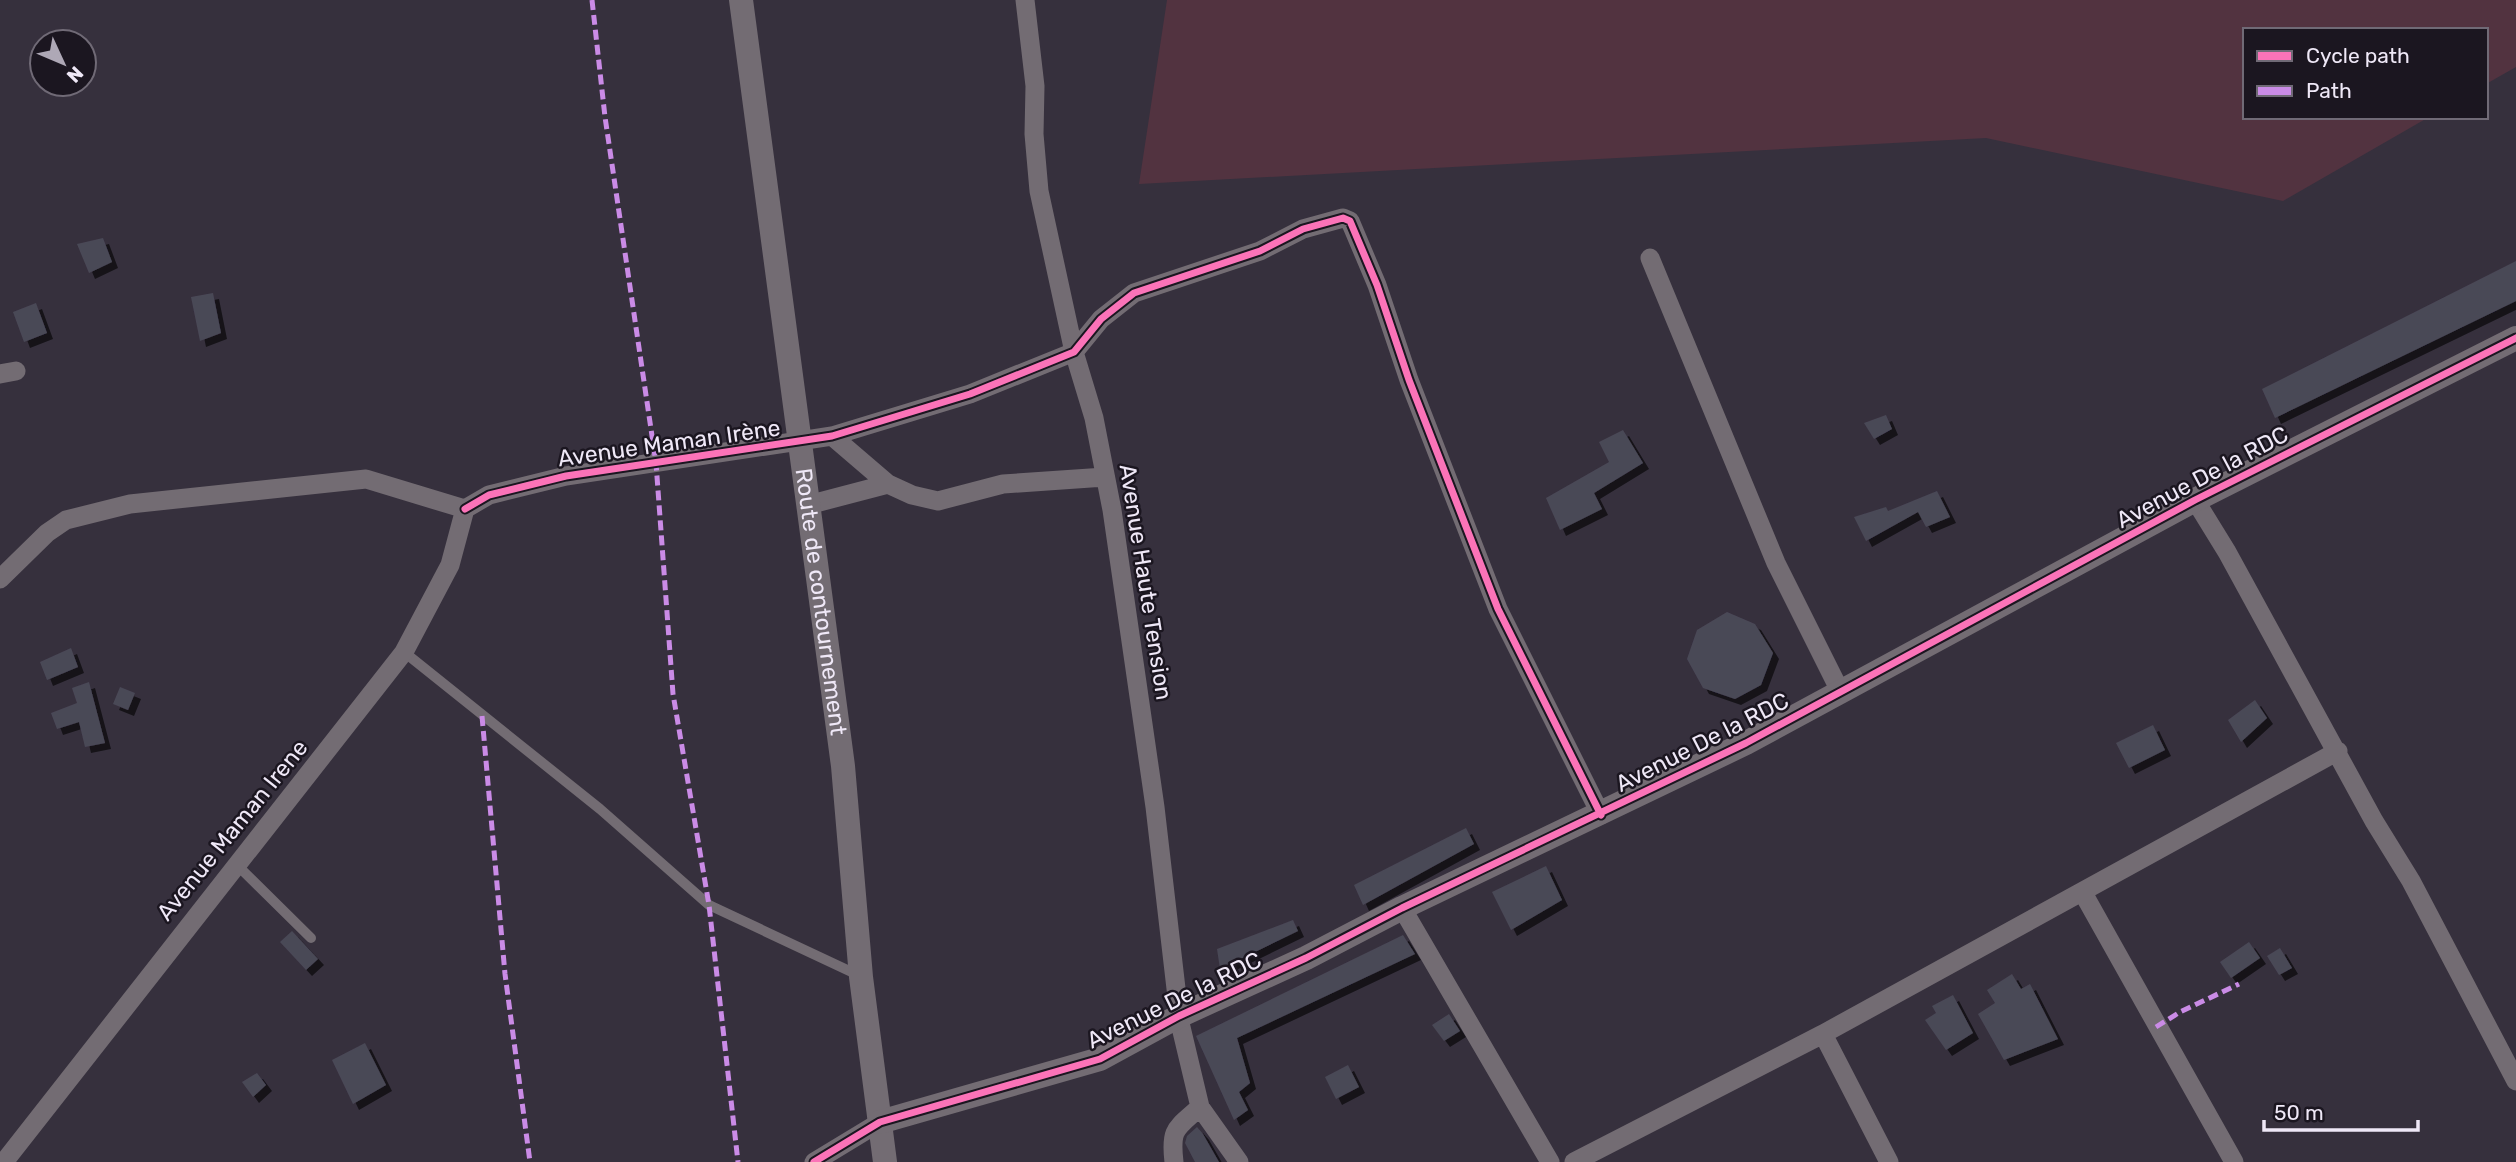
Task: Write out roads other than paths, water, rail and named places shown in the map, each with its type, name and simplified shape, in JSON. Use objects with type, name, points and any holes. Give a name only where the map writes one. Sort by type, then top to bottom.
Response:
[{"type":"street","name":"Route de contournement","points":[[741,0],[843,766],[861,976],[885,1162]]},
{"type":"street","name":"Avenue Haute Tension","points":[[1025,0],[1035,86],[1034,134],[1039,191],[1074,352],[1094,418],[1105,477],[1155,807],[1179,1016],[1200,1107]]},
{"type":"street","points":[[1074,352],[1101,319],[1134,293],[1260,251],[1319,223],[1343,218],[1350,221],[1377,285],[1413,391],[1498,609],[1601,815]]},
{"type":"street","points":[[1650,258],[1776,563],[1840,691]]},
{"type":"street","name":"Avenue De la RDC","points":[[880,1122],[1100,1059],[1179,1016],[1306,958],[1402,908],[1601,815],[1746,743],[2009,604],[2195,500],[2516,338]]},
{"type":"street","name":"Avenue Maman Irène","points":[[465,509],[489,495],[566,476],[801,443],[832,436],[970,394],[1074,352]]},
{"type":"street","points":[[832,436],[888,484],[912,495],[938,501],[1003,484],[1105,477]]},
{"type":"street","points":[[0,579],[47,533],[66,520],[130,504],[366,480],[465,509]]},
{"type":"street","points":[[808,505],[888,484]]},
{"type":"street","points":[[2195,500],[2338,751],[2470,990],[2514,1076]]},
{"type":"street","name":"Avenue Maman Irene","points":[[4,1162],[404,652],[450,565],[465,509]]},
{"type":"street","points":[[1574,1162],[1823,1034],[2338,751]]},
{"type":"street","points":[[2083,892],[2234,1162]]},
{"type":"street","points":[[1402,908],[1550,1162]]},
{"type":"street","points":[[1823,1034],[1889,1162]]},
{"type":"street","points":[[1174,1162],[1171,1138],[1200,1107],[1239,1162]]},
{"type":"street","points":[[814,1162],[880,1122]]},
{"type":"lane","points":[[404,652],[600,809],[709,905],[861,976]]},
{"type":"lane","points":[[237,865],[311,938]]}]
